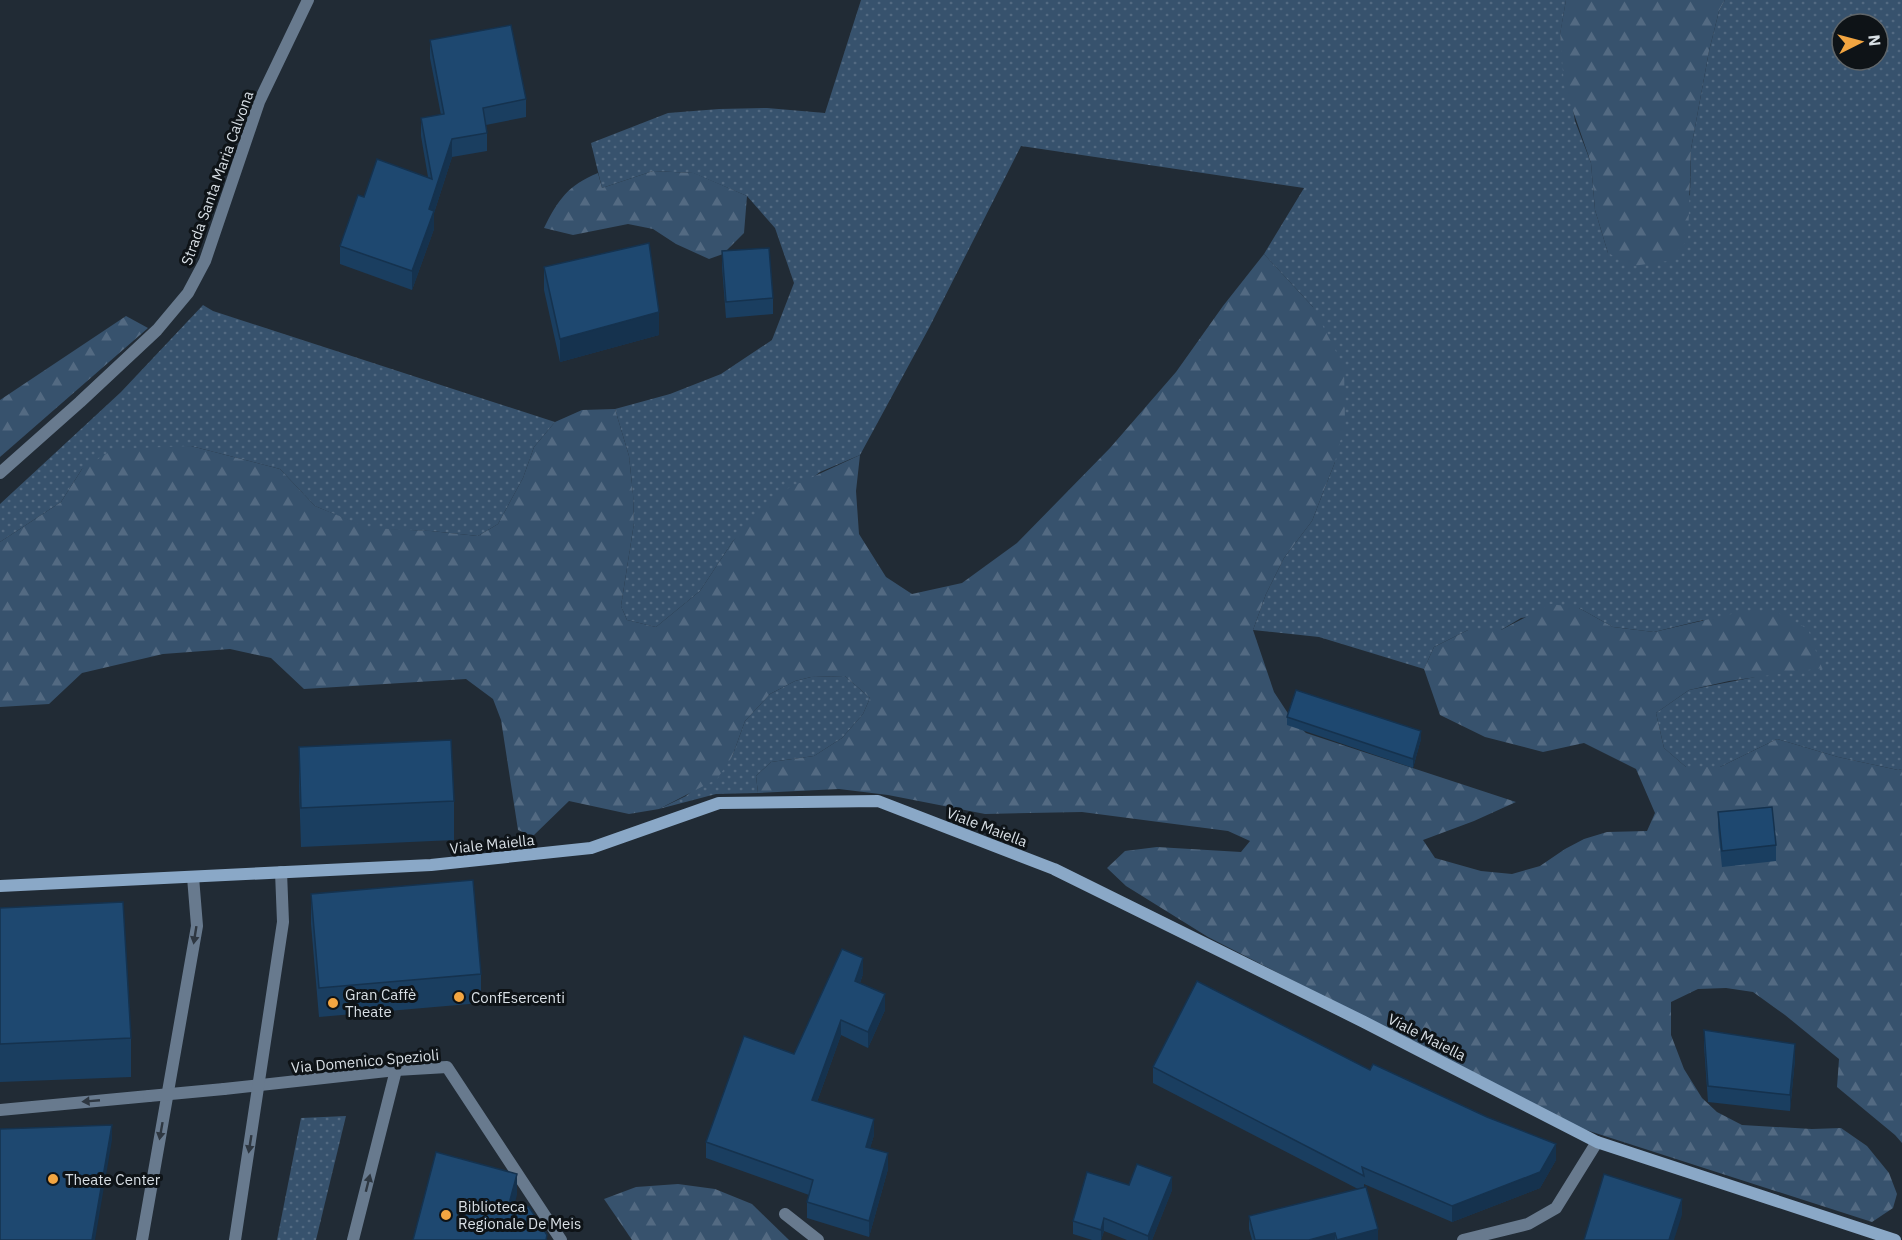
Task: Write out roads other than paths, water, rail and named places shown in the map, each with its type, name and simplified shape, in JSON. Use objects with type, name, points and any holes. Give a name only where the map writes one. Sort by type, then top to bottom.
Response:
[{"type":"main road","name":"Viale Maiella","points":[[0,886],[431,865],[591,848],[718,803],[878,801],[1054,869],[1364,1022],[1598,1142],[1895,1240]]},
{"type":"street","name":"Strada Santa Maria Calvona","points":[[0,473],[157,330],[188,293],[205,261],[259,102],[309,0]]},
{"type":"street","points":[[235,1240],[283,922],[281,872]]},
{"type":"street","points":[[142,1240],[197,926],[193,877]]},
{"type":"street","name":"Via Domenico Spezioli","points":[[0,1110],[260,1086],[396,1070],[447,1067],[561,1240]]},
{"type":"street","points":[[353,1240],[396,1070]]},
{"type":"street","points":[[1463,1240],[1528,1224],[1556,1208],[1598,1142]]},
{"type":"street","points":[[785,1214],[818,1240]]},
{"type":"place","name":"ConfEsercenti","points":[[459,997]]},
{"type":"place","name":"Gran Caffè Theate","points":[[333,1003]]},
{"type":"place","name":"Theate Center","points":[[53,1179]]},
{"type":"place","name":"Biblioteca Regionale De Meis","points":[[446,1215]]}]
